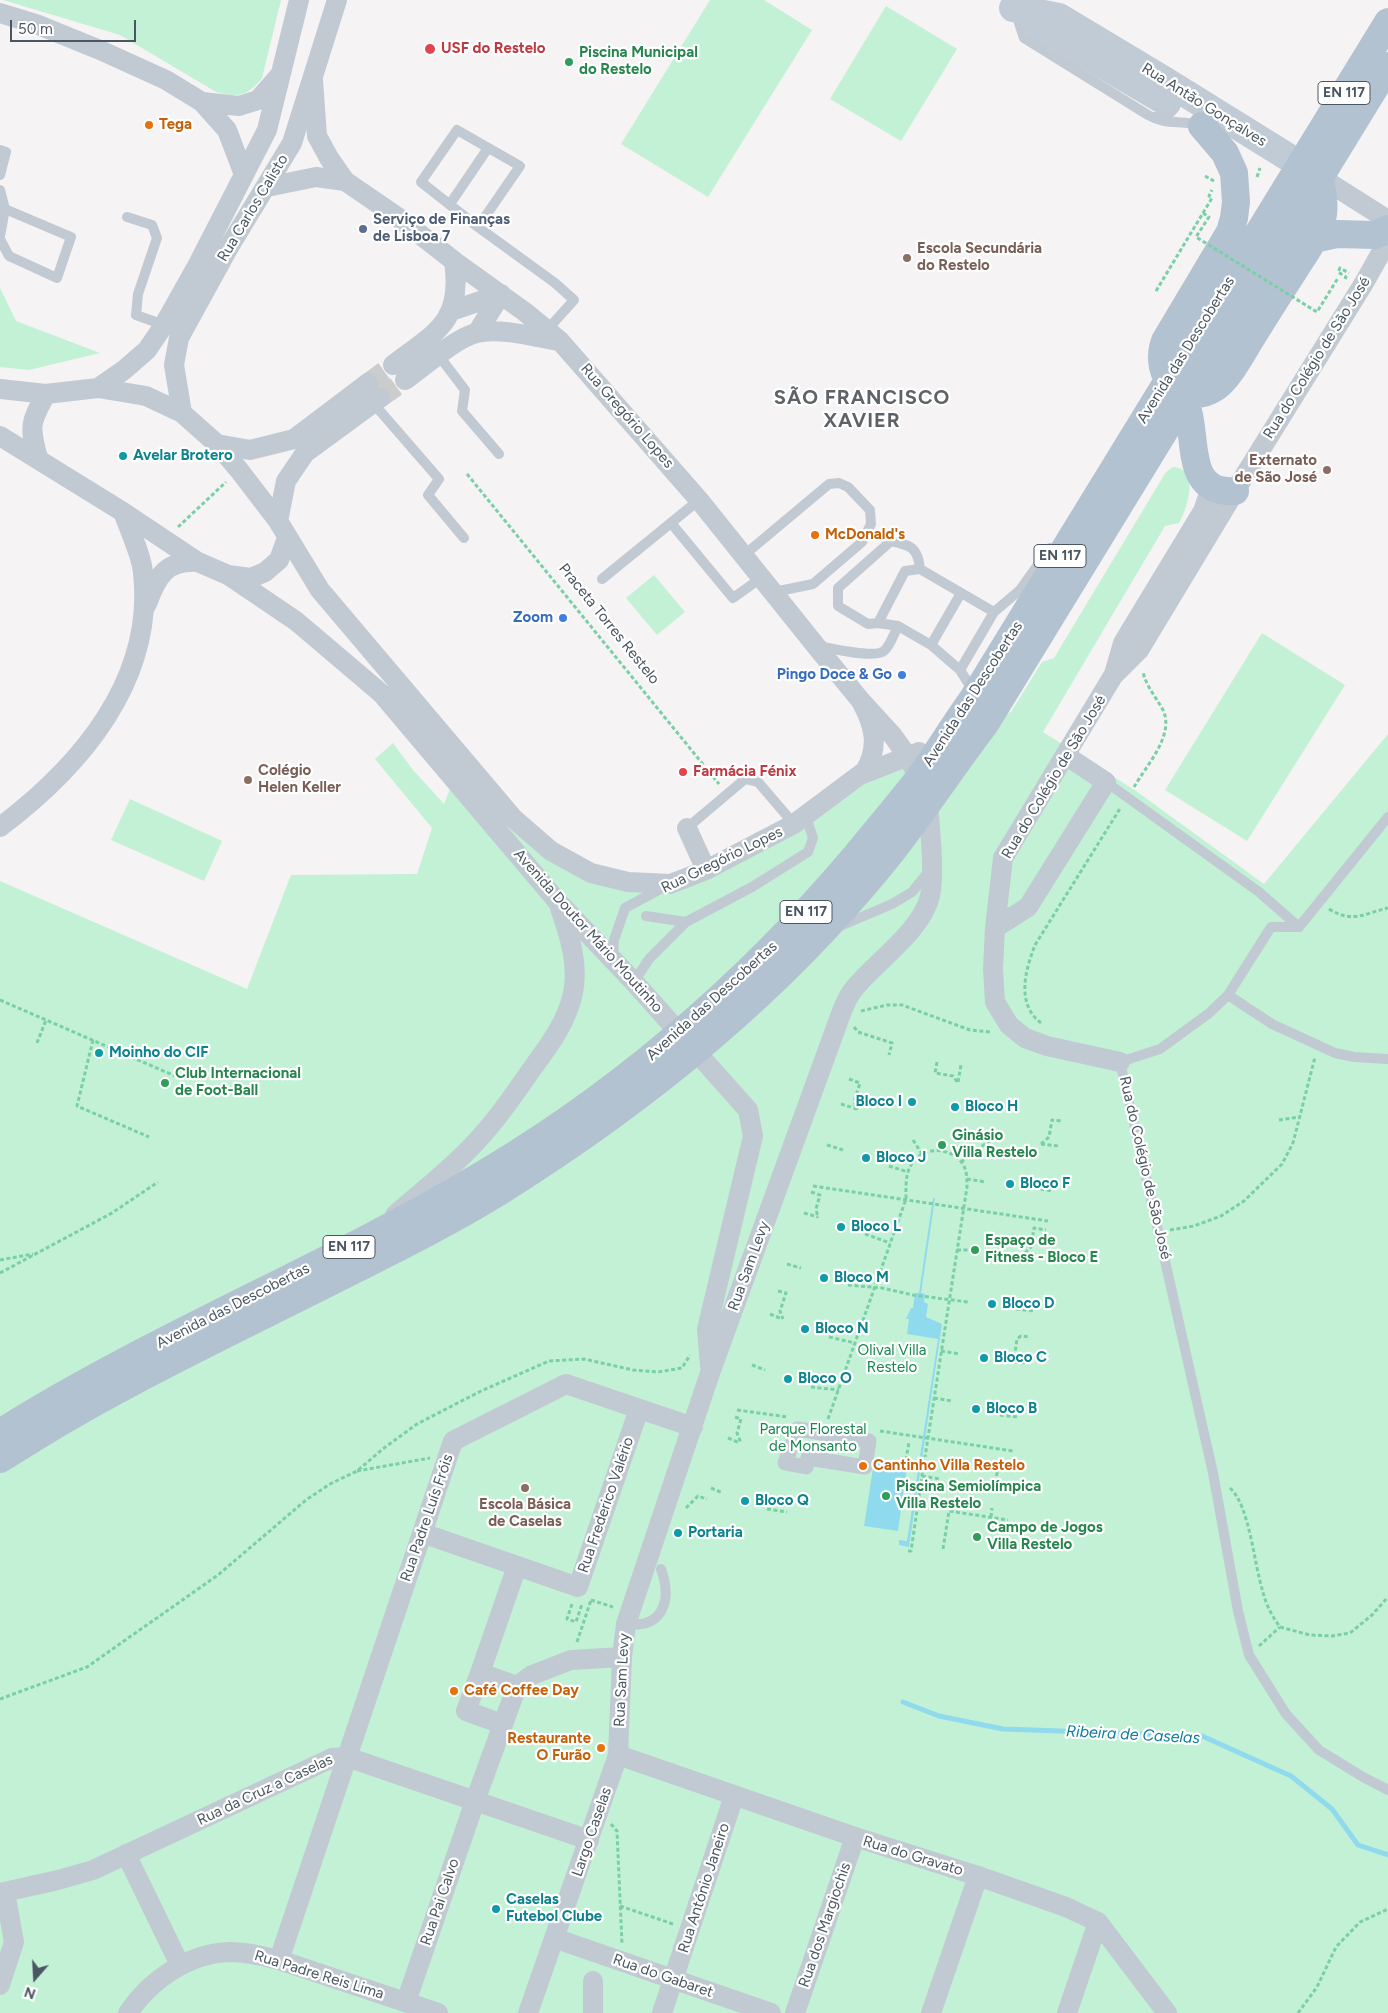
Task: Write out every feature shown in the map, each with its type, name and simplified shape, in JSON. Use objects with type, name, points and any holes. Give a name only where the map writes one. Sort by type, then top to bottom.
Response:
[{"type":"main road","name":"Rua Antão Gonçalves","points":[[1010,3],[1059,17],[1173,96],[1310,171]]},
{"type":"main road","name":"Avenida das Descobertas","points":[[0,1459],[70,1416],[429,1232],[495,1194],[634,1100],[688,1042],[743,976],[784,936],[861,850],[914,767],[950,731],[972,700],[1077,529],[1178,390],[1310,171],[1388,22]]},
{"type":"main road","name":"Avenida das Descobertas","points":[[0,1433],[53,1400],[183,1330],[373,1235],[456,1191],[542,1137],[620,1082],[688,1042],[759,994],[816,936],[880,866],[928,804],[985,724],[1136,477],[1178,390],[1268,218],[1310,171],[1388,66]]},
{"type":"main road","name":"Rua Antão Gonçalves","points":[[1173,96],[1202,126]]},
{"type":"main road","points":[[1202,126],[1225,153],[1234,173],[1236,202],[1230,232],[1165,341],[1160,361],[1163,371],[1178,390],[1189,413],[1194,456],[1202,479],[1223,489]]},
{"type":"main road","points":[[1178,390],[1199,394],[1209,391],[1226,377],[1314,239],[1323,217],[1310,171]]},
{"type":"main road","points":[[1230,232],[1268,218]]},
{"type":"main road","points":[[1314,239],[1337,234],[1375,235],[1388,229]]},
{"type":"main road","points":[[1136,477],[1164,458],[1179,455],[1194,456]]},
{"type":"main road","points":[[914,767],[928,804]]},
{"type":"street","name":"Rua Carlos Calisto","points":[[98,388],[124,370],[147,350],[164,325],[196,268],[267,130],[299,0]]},
{"type":"street","name":"Rua Carlos Calisto","points":[[182,414],[174,365],[179,338],[229,247],[267,187],[292,142],[337,0]]},
{"type":"street","points":[[0,12],[36,24],[100,50],[166,80],[202,102],[227,130],[244,172]]},
{"type":"street","points":[[202,102],[239,106],[258,100],[282,72]]},
{"type":"street","points":[[313,80],[317,136],[345,181]]},
{"type":"street","name":"Rua Antão Gonçalves","points":[[1310,171],[1388,220]]},
{"type":"street","points":[[267,187],[316,177],[345,181]]},
{"type":"street","name":"Rua Gregório Lopes","points":[[345,181],[501,294],[554,336],[699,500],[861,701],[893,736],[914,767]]},
{"type":"street","name":"Rua do Colégio de São José","points":[[1120,1062],[1047,1046],[1025,1038],[1008,1025],[995,1002],[993,969],[995,928],[1003,858],[1113,676],[1123,642],[1203,511],[1223,489],[1364,283],[1388,240]]},
{"type":"street","points":[[393,365],[441,329],[451,311],[457,280],[454,261]]},
{"type":"street","points":[[451,311],[501,294]]},
{"type":"street","points":[[477,333],[501,294]]},
{"type":"street","points":[[405,380],[453,346],[477,333],[512,332],[554,336]]},
{"type":"street","name":"Avenida Doutor Mário Moutinho","points":[[0,389],[46,394],[98,388],[146,396],[182,414],[217,444],[239,470],[282,530],[320,590],[513,818],[551,851],[592,873],[628,882],[670,884]]},
{"type":"street","points":[[217,444],[250,450],[294,439],[371,393]]},
{"type":"street","points":[[282,530],[286,481],[305,453],[371,393]]},
{"type":"street","points":[[38,458],[32,438],[32,418],[46,394]]},
{"type":"street","name":"Avenida Doutor Mário Moutinho","points":[[0,436],[123,512],[198,562],[228,575],[296,621],[382,694],[553,895],[634,982],[748,1110],[753,1136],[707,1329],[710,1373]]},
{"type":"street","points":[[123,512],[143,572],[144,613]]},
{"type":"street","name":"Avenida Doutor Mário Moutinho","points":[[228,575],[251,578],[265,572],[279,560],[282,530]]},
{"type":"street","points":[[0,827],[24,809],[49,786],[102,726],[131,670],[139,643],[144,613],[154,583],[169,567],[183,561],[198,562]]},
{"type":"street","name":"Rua Gregório Lopes","points":[[670,884],[706,870],[800,821],[865,771],[870,762],[875,742],[872,723],[861,701]]},
{"type":"street","points":[[995,928],[1028,907],[1106,782],[1065,755]]},
{"type":"street","points":[[858,776],[885,767],[914,767]]},
{"type":"street","name":"Rua Sam Levy","points":[[618,1755],[622,1657],[627,1618],[710,1373],[842,1011],[852,992],[897,946],[919,919],[930,897],[931,868],[928,804]]},
{"type":"street","points":[[687,828],[706,870]]},
{"type":"street","points":[[373,1235],[473,1146],[496,1120],[558,1032],[568,1013],[574,991],[575,966],[571,942],[546,876],[550,865],[556,862],[565,862],[578,867]]},
{"type":"street","name":"Rua Padre Luís Fróis","points":[[279,1960],[453,1441],[566,1384],[693,1427]]},
{"type":"street","name":"Rua Frederico Valério","points":[[422,1534],[578,1587],[639,1409]]},
{"type":"street","points":[[798,1429],[824,1434],[869,1441],[865,1467],[808,1458],[806,1466],[785,1463],[798,1429]]},
{"type":"street","points":[[502,1724],[466,1711],[517,1566]]},
{"type":"street","points":[[480,1673],[517,1686],[532,1674],[571,1660],[622,1657]]},
{"type":"street","name":"Rua Pai Calvo","points":[[406,2002],[474,1801],[517,1686]]},
{"type":"street","name":"Rua do Gravato","points":[[618,1755],[856,1838],[978,1876],[1066,1907],[1098,1922],[1167,2013]]},
{"type":"street","name":"Largo Caselas","points":[[554,1938],[618,1755]]},
{"type":"street","name":"Rua da Cruz a Caselas","points":[[3,1893],[93,1870],[332,1758],[348,1756],[589,1840]]},
{"type":"street","name":"Rua António Janeiro","points":[[662,2013],[734,1796]]},
{"type":"street","name":"Rua dos Margiochis","points":[[795,2013],[856,1838]]},
{"type":"street","points":[[126,1854],[180,1965]]},
{"type":"street","points":[[931,2013],[978,1876]]},
{"type":"street","points":[[0,1985],[14,1942],[3,1893]]},
{"type":"street","points":[[1067,2013],[1098,1922]]},
{"type":"street","points":[[528,2013],[554,1938]]},
{"type":"street","name":"Rua do Gabaret","points":[[554,1938],[771,2013]]},
{"type":"street","name":"Rua Padre Reis Lima","points":[[128,2013],[153,1983],[180,1965],[207,1956],[229,1952],[254,1953],[279,1960],[438,2013]]},
{"type":"street","points":[[593,1981],[593,2013]]},
{"type":"lane","points":[[1010,3],[1024,38],[1158,121],[1193,123],[1202,126]]},
{"type":"lane","points":[[1148,114],[1154,117],[1165,116],[1173,96]]},
{"type":"lane","points":[[478,227],[520,166],[457,130],[421,182],[478,227],[555,283],[574,300],[554,336]]},
{"type":"lane","points":[[450,204],[488,148]]},
{"type":"lane","points":[[0,150],[6,152],[0,175]]},
{"type":"lane","points":[[0,190],[5,209],[0,238],[8,256],[57,278],[71,237],[5,209]]},
{"type":"lane","points":[[127,216],[152,225],[157,238],[138,294],[136,315],[164,325]]},
{"type":"lane","points":[[439,356],[465,390],[462,411],[499,454]]},
{"type":"lane","points":[[371,393],[438,479],[428,495],[464,538]]},
{"type":"lane","points":[[672,522],[734,598],[768,585],[812,584],[862,542],[871,524],[870,510],[848,487],[840,482],[829,484],[743,556]]},
{"type":"lane","name":"Praceta Torres Restelo","points":[[602,579],[699,500]]},
{"type":"lane","points":[[960,670],[994,612],[1020,590],[1052,545],[1077,529]]},
{"type":"lane","points":[[920,569],[919,557],[910,545],[891,540],[838,588],[838,606],[868,624],[878,623],[898,626],[931,645],[960,670],[970,686],[972,700]]},
{"type":"lane","points":[[878,623],[905,571],[920,569],[994,612]]},
{"type":"lane","points":[[931,645],[961,594]]},
{"type":"lane","points":[[816,646],[859,653],[879,654],[886,649],[898,626]]},
{"type":"lane","points":[[634,982],[649,959],[686,922],[752,887],[808,852],[813,838],[800,821],[758,782],[744,779],[687,828]]},
{"type":"lane","points":[[1106,782],[1259,892],[1299,927]]},
{"type":"lane","points":[[1299,927],[1388,817]]},
{"type":"lane","points":[[816,936],[892,904],[912,892],[931,868]]},
{"type":"lane","name":"Rua Gregório Lopes","points":[[612,959],[614,940],[625,908],[670,884]]},
{"type":"lane","points":[[646,916],[686,922]]},
{"type":"lane","points":[[1120,1062],[1160,1049],[1208,1014],[1228,995],[1271,927],[1299,927]]},
{"type":"lane","points":[[1228,995],[1272,1024],[1335,1053],[1354,1057],[1388,1059]]},
{"type":"lane","name":"Rua do Colégio de São José","points":[[1120,1062],[1213,1473],[1238,1611],[1249,1655],[1286,1714],[1319,1750],[1388,1790]]},
{"type":"lane","points":[[627,1618],[638,1626],[649,1622],[658,1615],[664,1606],[667,1595],[666,1582],[661,1568]]},
{"type":"path","points":[[1156,291],[1212,198],[1209,196],[1217,182],[1205,176]]},
{"type":"path","points":[[1203,213],[1209,217],[1196,237],[1317,312],[1338,278],[1343,282],[1346,277],[1338,272],[1340,268],[1349,273]]},
{"type":"path","name":"Praceta Torres Restelo","points":[[467,474],[728,794]]},
{"type":"path","points":[[173,531],[232,476]]},
{"type":"path","points":[[1046,1026],[1032,1015],[1026,1006],[1025,996],[1029,961],[1035,945],[1161,743],[1166,728],[1164,712],[1145,679],[1142,668]]},
{"type":"path","points":[[1318,902],[1335,913],[1348,917],[1360,918],[1388,908]]},
{"type":"path","points":[[0,1000],[175,1076]]},
{"type":"path","points":[[842,1011],[856,1012],[887,1004],[902,1005],[970,1030],[992,1032],[1008,1025]]},
{"type":"path","points":[[36,1043],[46,1020]]},
{"type":"path","points":[[865,1034],[892,1043],[890,1055]]},
{"type":"path","points":[[93,1040],[77,1106],[149,1137]]},
{"type":"path","points":[[1160,1232],[1194,1226],[1221,1216],[1244,1202],[1282,1164],[1293,1144],[1319,1044]]},
{"type":"path","points":[[937,1062],[935,1073],[953,1076],[958,1083],[961,1066]]},
{"type":"path","points":[[841,1104],[858,1110],[854,1102],[860,1083],[849,1079]]},
{"type":"path","points":[[1279,1120],[1299,1117]]},
{"type":"path","points":[[1059,1146],[1041,1144],[1049,1137],[1052,1120],[1063,1121]]},
{"type":"path","points":[[961,1162],[993,1138]]},
{"type":"path","points":[[913,1140],[922,1154]]},
{"type":"path","points":[[941,1150],[942,1141]]},
{"type":"path","points":[[827,1145],[843,1150]]},
{"type":"path","points":[[824,1434],[906,1199],[908,1172],[916,1159],[929,1151],[941,1150],[952,1154],[961,1162],[966,1171],[964,1208],[911,1551],[908,1551]]},
{"type":"path","points":[[889,1166],[908,1172]]},
{"type":"path","points":[[967,1179],[986,1182]]},
{"type":"path","points":[[0,1274],[112,1213],[158,1182]]},
{"type":"path","points":[[813,1186],[1048,1221]]},
{"type":"path","points":[[1034,1188],[1052,1191]]},
{"type":"path","points":[[804,1212],[818,1218],[816,1209],[820,1195],[811,1192]]},
{"type":"path","points":[[1042,1256],[1025,1253],[1031,1247],[1034,1228],[1046,1230]]},
{"type":"path","points":[[865,1234],[890,1243]]},
{"type":"path","points":[[957,1250],[976,1250]]},
{"type":"path","points":[[0,1260],[36,1253]]},
{"type":"path","points":[[787,1264],[801,1268]]},
{"type":"path","points":[[848,1285],[875,1288],[913,1296],[968,1302]]},
{"type":"path","points":[[770,1314],[783,1319],[780,1311],[786,1293],[778,1291]]},
{"type":"path","points":[[1016,1309],[1034,1311]]},
{"type":"path","points":[[0,1699],[87,1667],[218,1575],[306,1500],[330,1484],[357,1471],[417,1424],[481,1391],[549,1361],[584,1359],[634,1370],[658,1372],[682,1368],[707,1329]]},
{"type":"path","points":[[1026,1363],[1008,1361],[1015,1353],[1017,1339],[1021,1336],[1030,1337]]},
{"type":"path","points":[[829,1337],[855,1343]]},
{"type":"path","points":[[941,1351],[960,1354]]},
{"type":"path","points":[[752,1365],[765,1370]]},
{"type":"path","points":[[811,1387],[839,1390]]},
{"type":"path","points":[[934,1398],[952,1401]]},
{"type":"path","points":[[1000,1415],[1018,1417]]},
{"type":"path","points":[[728,1438],[741,1443],[736,1432],[741,1419],[735,1417]]},
{"type":"path","points":[[906,1460],[909,1442]]},
{"type":"path","points":[[357,1471],[448,1455]]},
{"type":"path","points":[[1008,1489],[989,1486],[996,1479],[999,1461],[1012,1463]]},
{"type":"path","points":[[1213,1473],[1238,1495],[1244,1510],[1262,1592],[1270,1612],[1280,1627],[1310,1635],[1325,1636],[1350,1633],[1388,1597]]},
{"type":"path","points":[[922,1476],[940,1479]]},
{"type":"path","points":[[710,1488],[723,1493]]},
{"type":"path","points":[[684,1512],[686,1506],[698,1496],[707,1499]]},
{"type":"path","points":[[991,1517],[992,1508]]},
{"type":"path","points":[[767,1509],[787,1512]]},
{"type":"path","points":[[943,1549],[949,1511],[1008,1520]]},
{"type":"path","points":[[570,1610],[567,1619],[576,1622],[584,1597],[627,1618]]},
{"type":"path","points":[[571,1660],[591,1600]]},
{"type":"path","points":[[1249,1655],[1280,1627]]},
{"type":"path","points":[[599,1810],[617,1831],[622,1962]]},
{"type":"path","points":[[620,1906],[690,1930]]},
{"type":"path","points":[[1298,2013],[1317,1987],[1336,1947],[1360,1922],[1388,1910]]},
{"type":"green space","points":[[3,0],[281,0],[262,78],[247,92],[230,95],[216,92],[120,35]]},
{"type":"green space","points":[[710,0],[764,0],[812,30],[708,197],[621,144]]},
{"type":"green space","points":[[886,6],[957,49],[901,141],[830,99]]},
{"type":"green space","points":[[0,288],[16,321],[100,353],[29,370],[0,367]]},
{"type":"green space","name":"Parque Florestal de Monsanto","points":[[1173,467],[1181,469],[1187,474],[1190,490],[1186,508],[1179,523],[1165,526],[1043,732],[1136,791],[1264,884],[1388,734],[1388,2013],[0,2013],[0,881],[247,989],[291,875],[417,874],[432,828],[375,759],[393,743],[413,770],[444,804],[458,769],[591,875],[686,878],[838,793],[1011,712],[1042,662],[1054,658],[1166,472]]},
{"type":"green space","points":[[654,575],[685,612],[657,635],[626,598]]},
{"type":"green space","points":[[1262,633],[1345,685],[1247,841],[1165,790]]},
{"type":"green space","points":[[130,799],[222,841],[204,881],[111,840]]},
{"type":"water","points":[[933,1198],[935,1198],[921,1293],[925,1294],[924,1302],[928,1304],[926,1317],[942,1324],[909,1547],[899,1545],[899,1540],[907,1541],[938,1339],[907,1334],[909,1319],[906,1319],[911,1308],[913,1308],[915,1293],[919,1293]]},
{"type":"water","name":"Piscina Semiolímpica Villa Restelo","points":[[874,1462],[907,1467],[898,1531],[864,1526]]},
{"type":"waterway","name":"Ribeira de Caselas","points":[[903,1702],[939,1716],[1003,1729],[1202,1736],[1291,1776],[1332,1809],[1358,1845],[1388,1855]]},
{"type":"tunnel","points":[[368,383],[393,365]]},
{"type":"tunnel","points":[[380,398],[405,380]]},
{"type":"place","name":"USF do Restelo","points":[[430,49]]},
{"type":"place","name":"Piscina Municipal do Restelo","points":[[569,62]]},
{"type":"place","name":"Tega","points":[[149,125]]},
{"type":"place","name":"Serviço de Finanças de Lisboa 7","points":[[363,229]]},
{"type":"place","name":"Escola Secundária do Restelo","points":[[907,258]]},
{"type":"place","name":"Avelar Brotero","points":[[123,456]]},
{"type":"place","name":"Externato de São José","points":[[1327,470]]},
{"type":"place","name":"McDonald's","points":[[815,535]]},
{"type":"place","name":"Zoom","points":[[563,618]]},
{"type":"place","name":"Pingo Doce & Go","points":[[902,675]]},
{"type":"place","name":"Farmácia Fénix","points":[[683,772]]},
{"type":"place","name":"Colégio Helen Keller","points":[[248,780]]},
{"type":"place","name":"Moinho do CIF","points":[[99,1053]]},
{"type":"place","name":"Club Internacional de Foot-Ball","points":[[165,1083]]},
{"type":"place","name":"Bloco I","points":[[912,1102]]},
{"type":"place","name":"Bloco H","points":[[955,1107]]},
{"type":"place","name":"Ginásio Villa Restelo","points":[[942,1145]]},
{"type":"place","name":"Bloco J","points":[[866,1158]]},
{"type":"place","name":"Bloco F","points":[[1010,1184]]},
{"type":"place","name":"Bloco L","points":[[841,1227]]},
{"type":"place","name":"Espaço de Fitness - Bloco E","points":[[975,1250]]},
{"type":"place","name":"Bloco M","points":[[824,1278]]},
{"type":"place","name":"Bloco D","points":[[992,1304]]},
{"type":"place","name":"Bloco N","points":[[805,1329]]},
{"type":"place","name":"Bloco C","points":[[984,1358]]},
{"type":"place","name":"Bloco O","points":[[788,1379]]},
{"type":"place","name":"Bloco B","points":[[976,1409]]},
{"type":"place","name":"Cantinho Villa Restelo","points":[[863,1466]]},
{"type":"place","name":"Escola Básica de Caselas","points":[[525,1488]]},
{"type":"place","name":"Piscina Semiolímpica Villa Restelo","points":[[886,1496]]},
{"type":"place","name":"Bloco Q","points":[[745,1501]]},
{"type":"place","name":"Portaria","points":[[678,1533]]},
{"type":"place","name":"Campo de Jogos Villa Restelo","points":[[977,1537]]},
{"type":"place","name":"Café Coffee Day","points":[[454,1691]]},
{"type":"place","name":"Restaurante O Furão","points":[[601,1748]]},
{"type":"place","name":"Caselas Futebol Clube","points":[[496,1909]]},
{"type":"district","name":"SÃO FRANCISCO XAVIER","points":[[862,410]]},
{"type":"park label","name":"Olival Villa Restelo","points":[[892,1360]]}]
